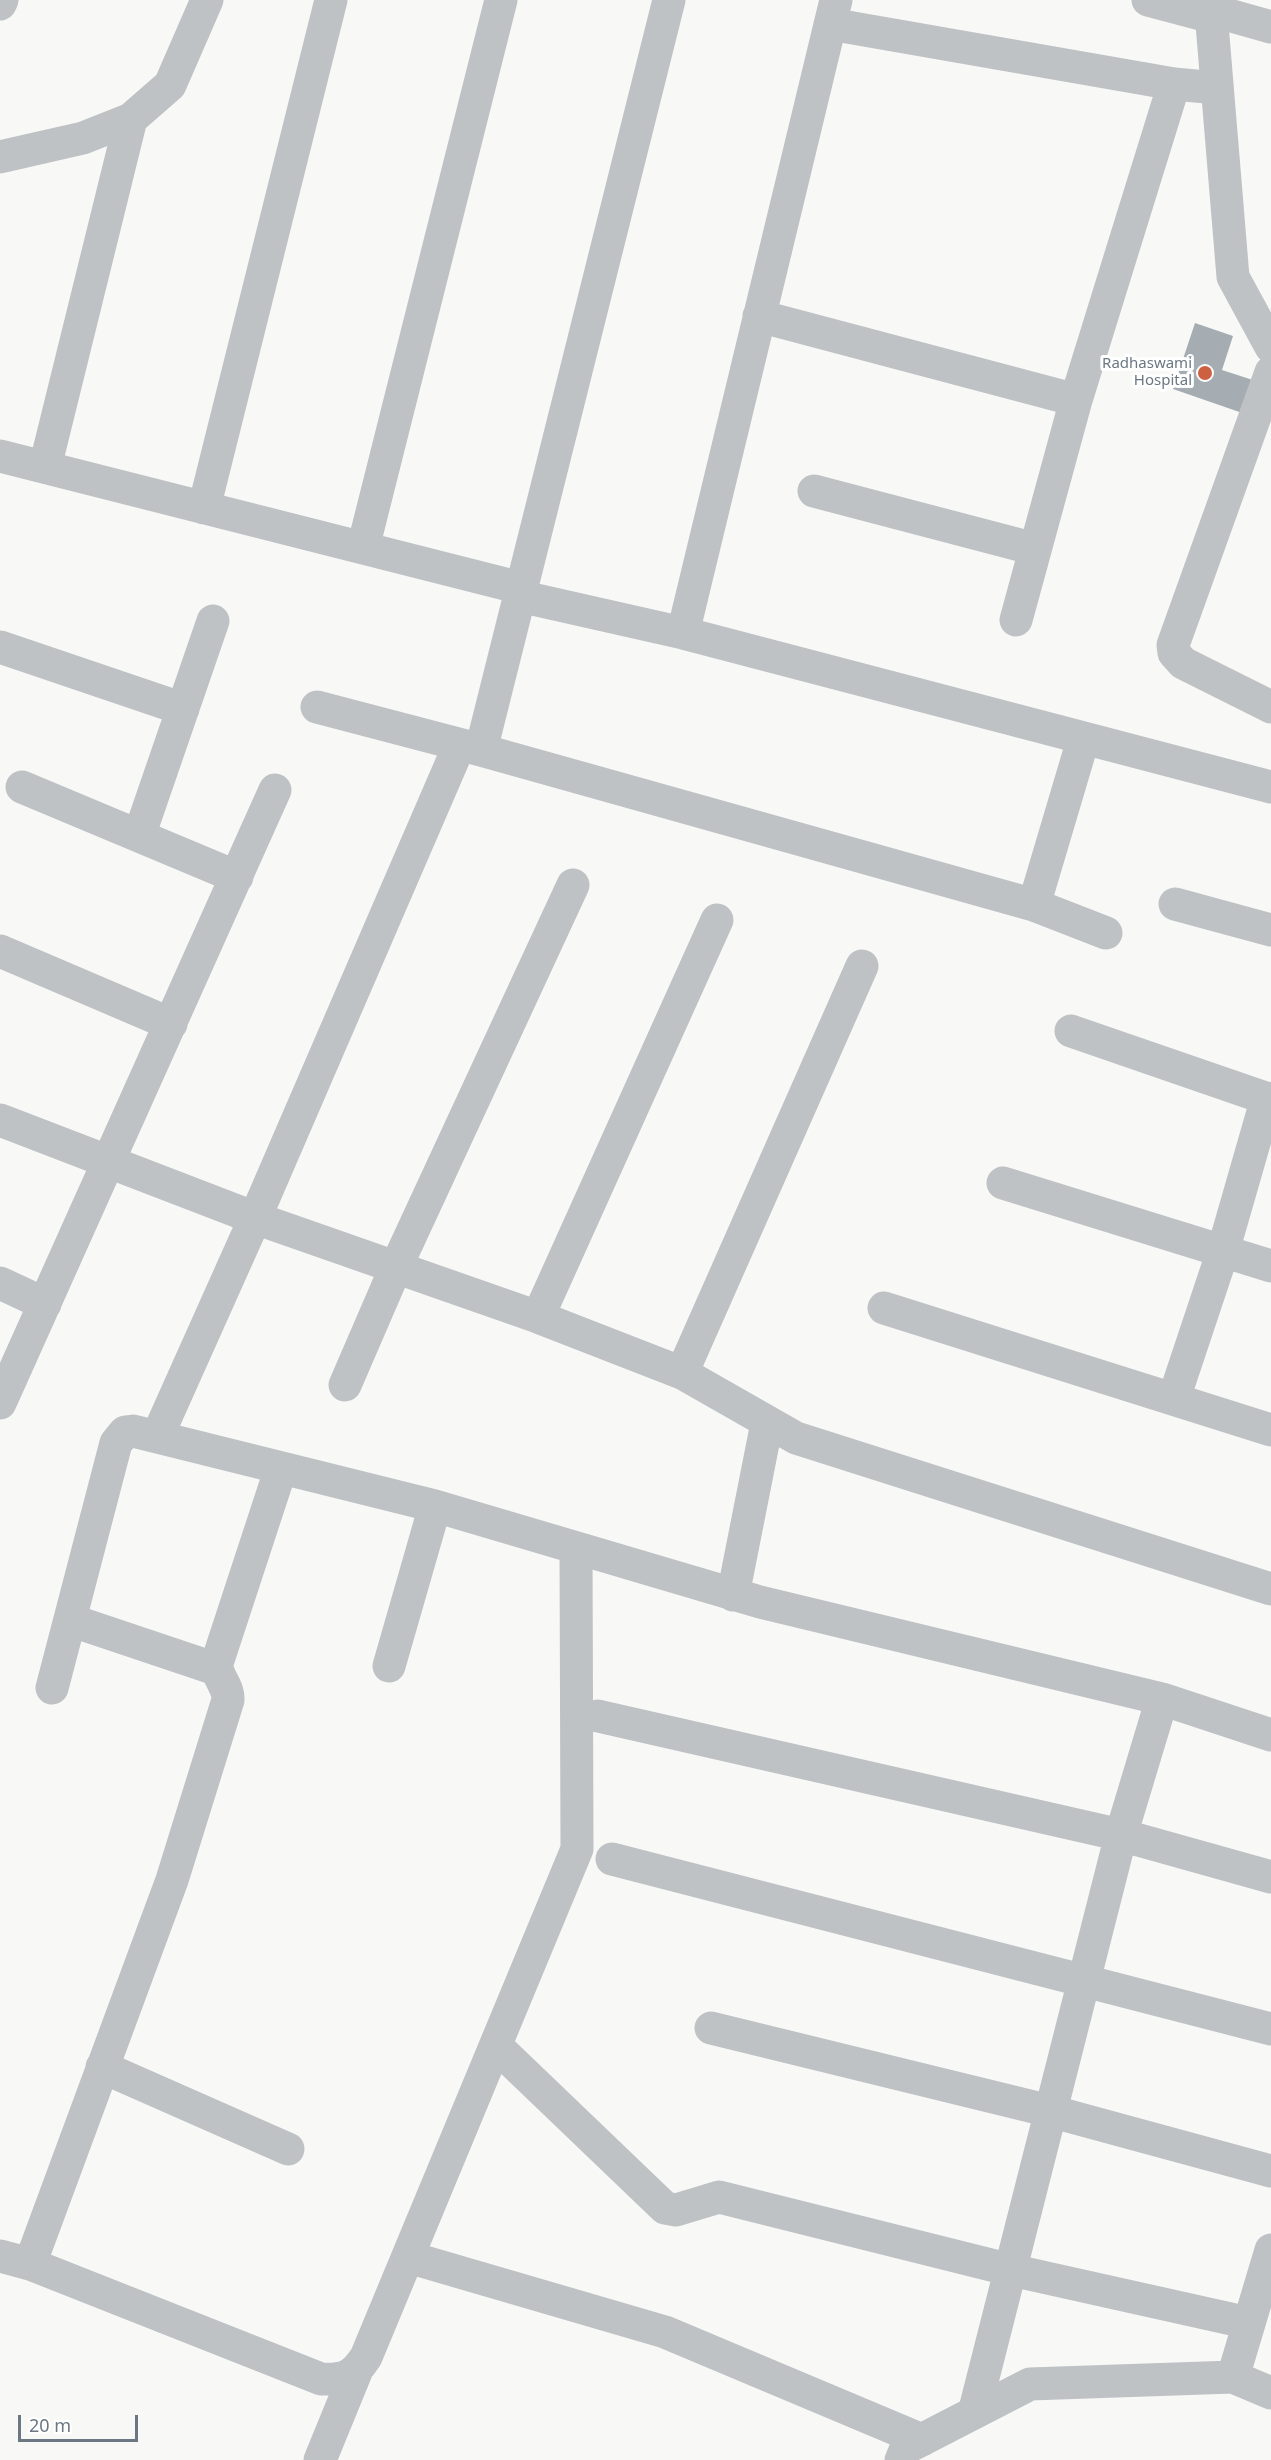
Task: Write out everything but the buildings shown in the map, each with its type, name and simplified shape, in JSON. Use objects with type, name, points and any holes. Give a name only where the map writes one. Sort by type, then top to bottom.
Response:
[{"type":"street","points":[[0,4],[2,0]]},
{"type":"street","points":[[0,157],[83,138],[131,119],[170,85],[207,0]]},
{"type":"street","points":[[204,508],[331,0]]},
{"type":"street","points":[[363,548],[501,0]]},
{"type":"street","points":[[157,1437],[470,748],[520,592],[669,0]]},
{"type":"street","points":[[1148,0],[1211,9],[1271,27]]},
{"type":"street","points":[[1211,9],[1233,277],[1269,328]]},
{"type":"street","points":[[683,633],[833,12],[1174,84],[1217,88]]},
{"type":"street","points":[[1016,621],[1076,400],[1174,84]]},
{"type":"street","points":[[45,467],[131,119]]},
{"type":"street","points":[[759,316],[1076,400]]},
{"type":"street","points":[[1271,372],[1173,645],[1174,653],[1183,663],[1271,706]]},
{"type":"street","points":[[0,456],[363,548],[520,592],[1271,787]]},
{"type":"street","points":[[814,491],[1035,549]]},
{"type":"street","points":[[139,836],[213,621]]},
{"type":"street","points":[[0,647],[183,709]]},
{"type":"street","points":[[317,707],[1034,905],[1106,933]]},
{"type":"street","points":[[1034,905],[1083,740]]},
{"type":"street","points":[[22,787],[237,877]]},
{"type":"street","points":[[0,1403],[275,790]]},
{"type":"street","points":[[345,1384],[396,1268],[573,885]]},
{"type":"street","points":[[1175,904],[1271,929]]},
{"type":"street","points":[[538,1317],[717,920]]},
{"type":"street","points":[[0,951],[171,1024]]},
{"type":"street","points":[[682,1373],[862,966]]},
{"type":"street","points":[[1071,1031],[1269,1099],[1223,1251],[1174,1398]]},
{"type":"street","points":[[0,1120],[255,1218],[538,1317],[682,1373],[796,1438],[1271,1588]]},
{"type":"street","points":[[1003,1183],[1271,1266]]},
{"type":"street","points":[[0,1283],[45,1304]]},
{"type":"street","points":[[884,1308],[1271,1430]]},
{"type":"street","points":[[733,1595],[767,1423]]},
{"type":"street","points":[[52,1688],[116,1443],[119,1436],[133,1431],[435,1506],[733,1595],[1162,1699],[1271,1735]]},
{"type":"street","points":[[216,1669],[281,1468]]},
{"type":"street","points":[[389,1666],[435,1506]]},
{"type":"street","points":[[321,2460],[356,2372],[366,2357],[578,1849],[576,1548]]},
{"type":"street","points":[[70,1620],[216,1669],[227,1690],[228,1700],[172,1880],[102,2067],[15,2260],[321,2379],[338,2380],[356,2372]]},
{"type":"street","points":[[974,2413],[1121,1835],[1162,1699]]},
{"type":"street","points":[[598,1716],[1121,1835],[1271,1877]]},
{"type":"street","points":[[612,1859],[1271,2029]]},
{"type":"street","points":[[711,2028],[1050,2111],[1271,2171]]},
{"type":"street","points":[[496,2046],[665,2208],[676,2210],[719,2197],[1011,2270],[1249,2323]]},
{"type":"street","points":[[102,2067],[288,2149]]},
{"type":"street","points":[[1233,2377],[1271,2250]]},
{"type":"street","points":[[408,2257],[665,2332],[911,2450],[974,2413],[1030,2384],[1233,2377],[1271,2393]]},
{"type":"place","name":"Radhaswami Hospital","points":[[1205,373]]}]
